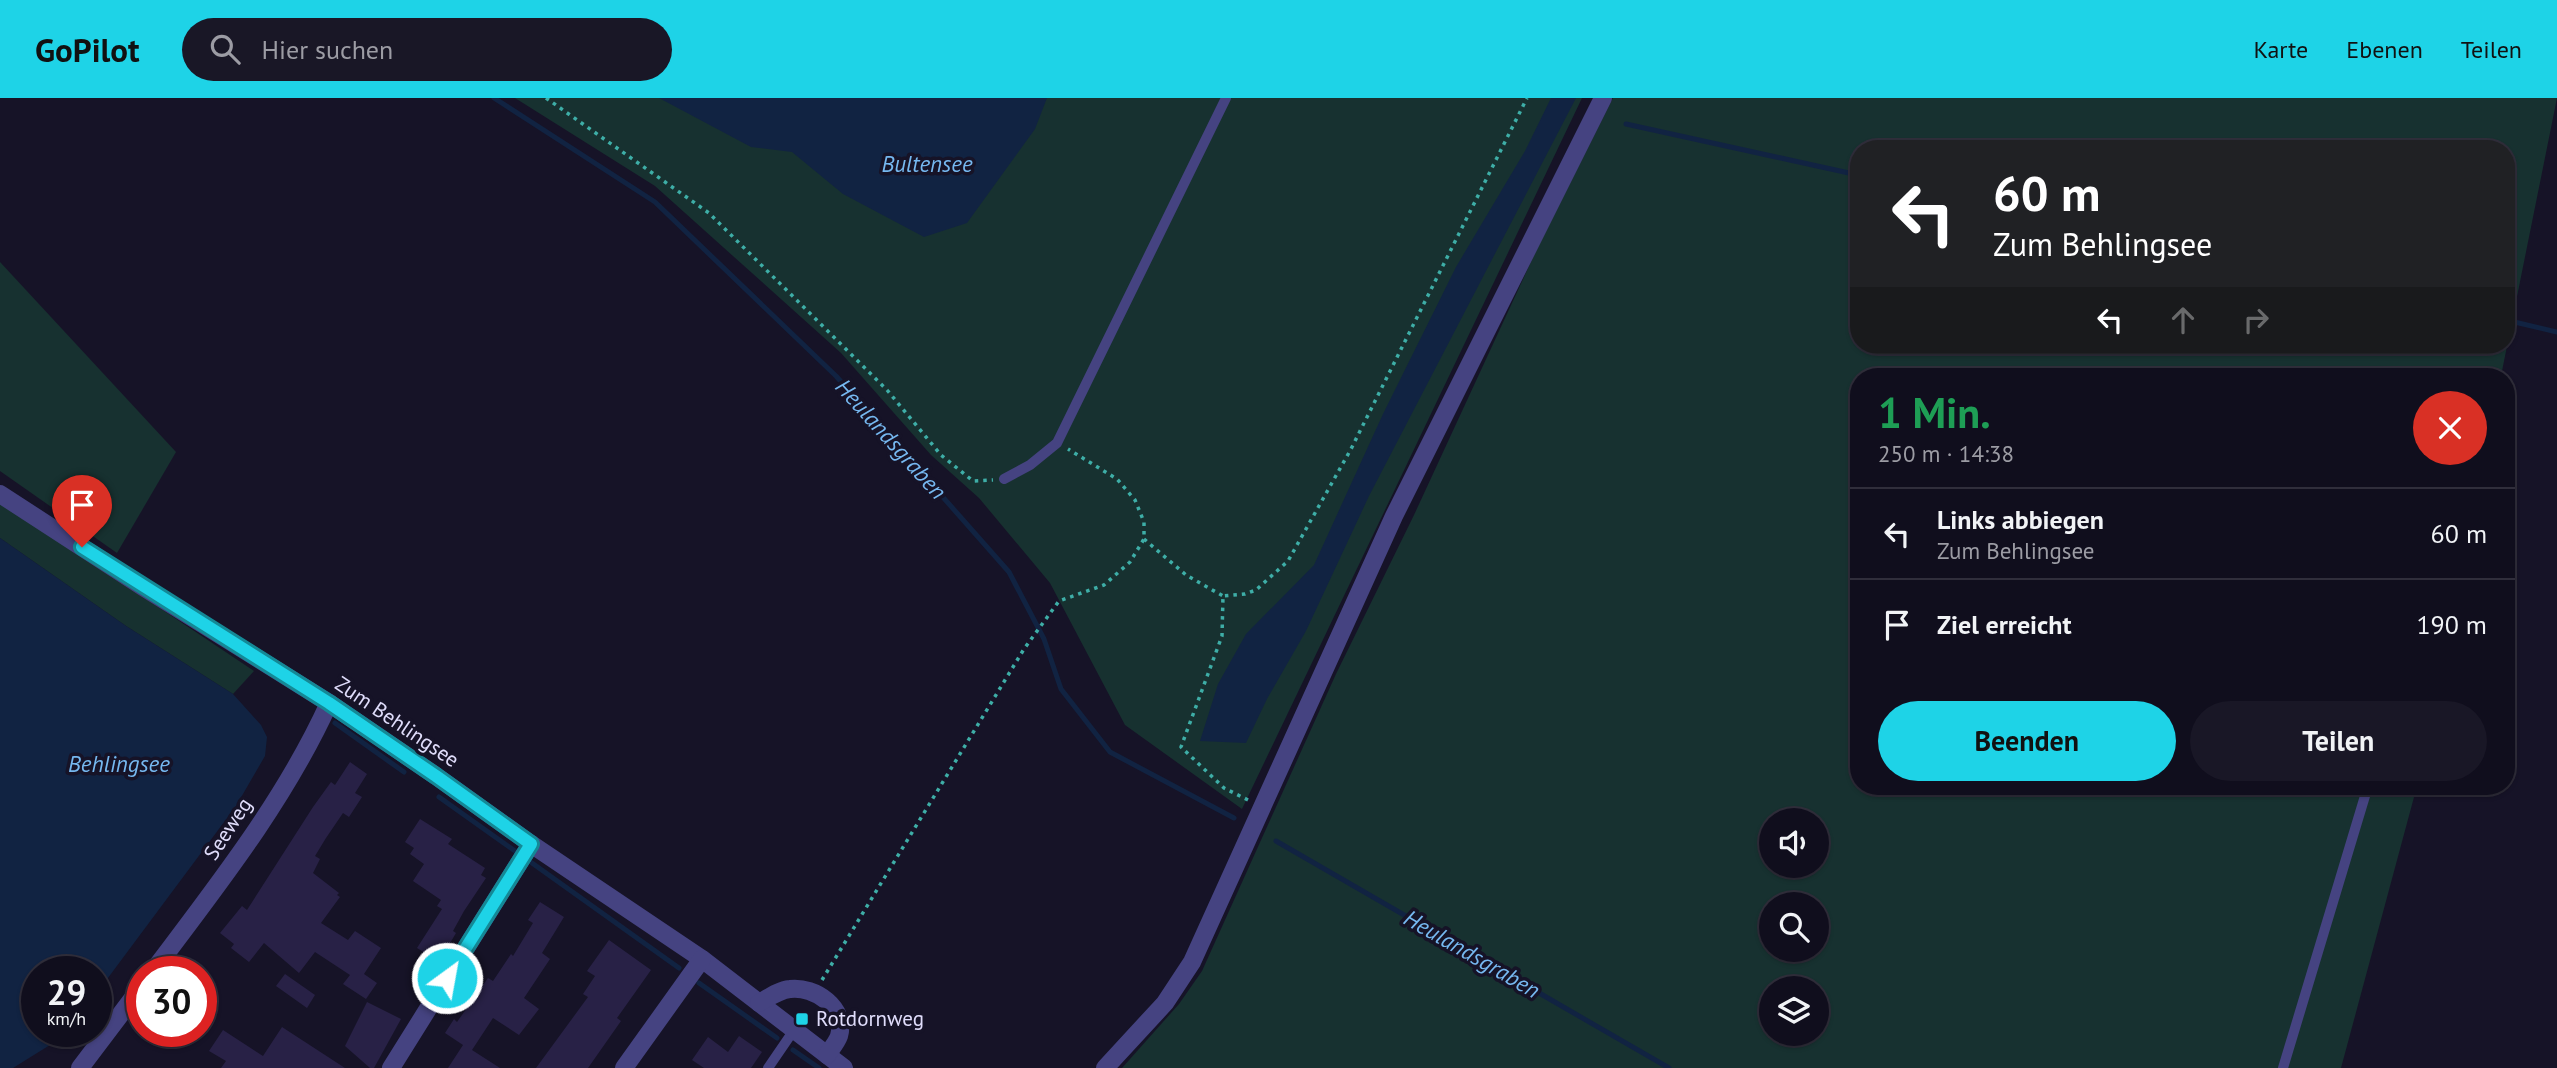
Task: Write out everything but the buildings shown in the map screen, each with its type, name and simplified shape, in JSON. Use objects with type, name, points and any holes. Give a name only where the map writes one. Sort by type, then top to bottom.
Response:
[{"type":"street","points":[[1105,1068],[1165,1003],[1192,962],[1394,516],[1603,98]]},
{"type":"street","name":"Zum Behlingsee","points":[[0,494],[329,703],[702,959],[844,1068]]},
{"type":"street","name":"Seeweg","points":[[164,956],[222,879],[309,748],[329,703]]},
{"type":"street","points":[[391,1068],[531,844]]},
{"type":"street","points":[[625,1068],[702,959]]},
{"type":"street","points":[[759,1003],[787,989],[814,993],[827,1000],[840,1018],[839,1037],[827,1055]]},
{"type":"street","points":[[80,1068],[126,1007]]},
{"type":"lane","points":[[1004,479],[1030,465],[1057,443],[1226,98]]},
{"type":"lane","points":[[2283,1068],[2365,795]]},
{"type":"lane","points":[[768,1068],[794,1030]]},
{"type":"path","points":[[546,98],[709,213],[887,390],[942,455],[973,481],[1004,479]]},
{"type":"path","points":[[1144,539],[1186,575],[1223,596],[1256,590],[1288,561],[1351,449],[1527,98]]},
{"type":"path","points":[[814,993],[1024,649],[1059,601],[1104,585],[1130,562],[1144,539],[1144,522],[1135,500],[1116,479],[1057,443]]},
{"type":"path","points":[[1223,596],[1222,636],[1181,747],[1224,788],[1262,808]]},
{"type":"green space","points":[[515,98],[1582,98],[1242,809],[1125,725],[1050,583],[979,498],[931,455],[841,353],[655,186]]},
{"type":"green space","points":[[1613,98],[2557,98],[2515,306],[2515,140],[1850,140],[1850,354],[2505,354],[2503,368],[1850,368],[1850,795],[2415,795],[2341,1068],[1122,1068],[1179,1004],[1202,971],[1336,674],[1414,515],[1536,251]]},
{"type":"green space","points":[[0,262],[176,452],[117,553],[0,471]]},
{"type":"green space","points":[[0,501],[254,671],[233,694],[126,626],[0,538]]},
{"type":"water","name":"Bultensee","points":[[659,98],[1047,98],[1035,129],[967,223],[924,237],[843,194],[792,152],[751,147]]},
{"type":"water","points":[[1551,98],[1576,98],[1369,496],[1306,631],[1267,699],[1246,743],[1200,741],[1218,684],[1246,634],[1314,565],[1383,414],[1456,267],[1525,151]]},
{"type":"water","name":"Behlingsee","points":[[0,538],[126,626],[233,694],[261,725],[267,737],[265,756],[236,806],[112,973],[112,956],[21,956],[21,1047],[47,1047],[13,1068],[0,1068]]},
{"type":"waterway","name":"Heulandsgraben","points":[[494,98],[655,202],[836,376],[1009,572],[1044,639],[1061,689],[1110,752],[1234,818]]},
{"type":"waterway","points":[[1626,124],[1850,173]]},
{"type":"waterway","points":[[2515,322],[2557,332]]},
{"type":"waterway","points":[[335,723],[404,772]]},
{"type":"waterway","points":[[439,797],[515,851]]},
{"type":"waterway","name":"Heulandsgraben","points":[[1276,841],[1669,1068]]},
{"type":"waterway","points":[[532,863],[679,968]]},
{"type":"waterway","points":[[699,983],[777,1038]]},
{"type":"waterway","points":[[793,1050],[819,1068]]},
{"type":"place","name":"Rotdornweg","points":[[802,1019]]},
{"type":"route","points":[[82,547],[329,703],[531,844],[447,978]]}]
